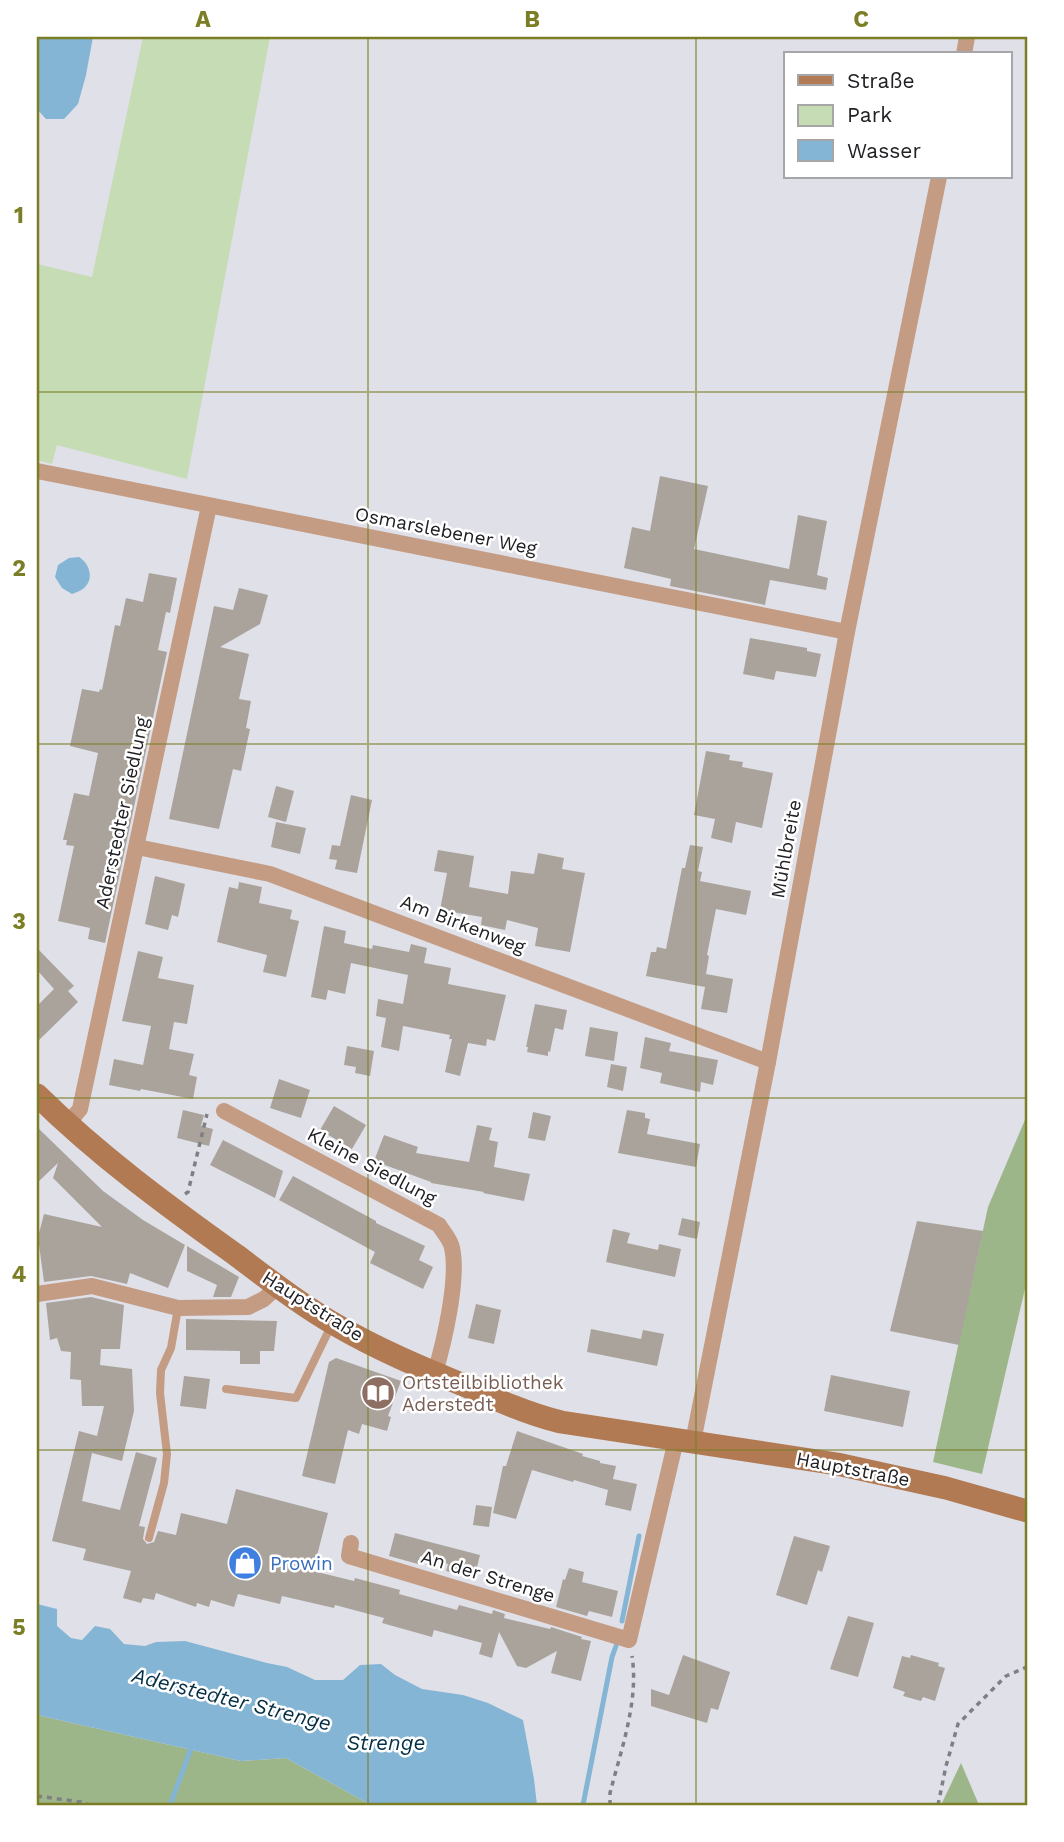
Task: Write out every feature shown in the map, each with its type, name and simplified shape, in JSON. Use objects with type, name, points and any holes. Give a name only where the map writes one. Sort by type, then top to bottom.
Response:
[{"type":"main road","name":"Hauptstraße","points":[[37,1095],[67,1125],[117,1167],[332,1323],[435,1373],[541,1418],[837,1464],[901,1477],[1027,1511]]},
{"type":"street","name":"Mühlbreite","points":[[685,1441],[768,1062],[847,632],[939,178]]},
{"type":"street","name":"Osmarslebener Weg","points":[[37,471],[847,632]]},
{"type":"street","name":"Aderstedter Siedlung","points":[[67,1125],[80,1109],[209,506]]},
{"type":"street","name":"Am Birkenweg","points":[[136,847],[270,874],[768,1062]]},
{"type":"street","name":"Kleine Siedlung","points":[[224,1111],[439,1224],[452,1246],[454,1272],[444,1341],[435,1373]]},
{"type":"street","points":[[37,1294],[92,1286],[178,1308],[248,1307],[264,1299],[278,1286]]},
{"type":"street","points":[[629,1640],[685,1441]]},
{"type":"street","name":"An der Strenge","points":[[351,1543],[349,1556],[629,1640]]},
{"type":"lane","points":[[149,1538],[164,1483],[167,1454],[160,1393],[161,1370],[172,1348],[178,1308]]},
{"type":"lane","points":[[226,1389],[296,1398],[332,1323]]},
{"type":"path","points":[[184,1195],[188,1192],[209,1108],[224,1111]]},
{"type":"path","points":[[610,1805],[610,1793],[630,1713],[634,1669],[629,1640]]},
{"type":"path","points":[[938,1805],[958,1724],[1006,1676],[1027,1667]]},
{"type":"path","points":[[37,1796],[89,1805]]},
{"type":"green space","points":[[143,37],[270,37],[187,479],[57,445],[52,464],[37,460],[37,264],[92,277]]},
{"type":"green space","points":[[1027,1115],[1027,1280],[982,1474],[933,1462],[988,1207]]},
{"type":"green space","points":[[37,1715],[241,1761],[286,1758],[371,1805],[37,1805]]},
{"type":"green space","points":[[961,1763],[979,1805],[941,1805]]},
{"type":"water","points":[[37,37],[93,37],[78,104],[64,119],[46,119],[37,109]]},
{"type":"water","points":[[79,557],[88,567],[90,576],[83,589],[72,594],[62,588],[55,577],[58,565],[69,558]]},
{"type":"water","name":"Strenge","points":[[37,1604],[57,1609],[57,1626],[71,1638],[82,1640],[95,1626],[110,1629],[124,1644],[145,1646],[156,1642],[185,1641],[287,1667],[315,1680],[343,1680],[360,1665],[381,1664],[395,1675],[422,1689],[463,1695],[488,1703],[523,1720],[537,1805],[371,1805],[286,1758],[241,1761],[37,1715]]},
{"type":"building","points":[[660,476],[708,486],[694,549],[789,569],[798,515],[827,521],[817,575],[828,578],[826,590],[770,580],[765,605],[670,586],[671,579],[624,568],[632,527],[650,531]]},
{"type":"building","points":[[149,573],[177,578],[170,613],[166,612],[158,650],[167,652],[105,943],[88,939],[90,928],[58,921],[74,846],[66,845],[67,840],[63,840],[74,793],[89,796],[98,753],[70,746],[82,689],[99,692],[102,690],[115,625],[120,626],[126,598],[143,602]]},
{"type":"building","points":[[239,588],[268,595],[260,624],[220,647],[249,654],[239,699],[251,701],[246,728],[250,729],[241,771],[233,769],[219,829],[169,819],[214,606],[233,610]]},
{"type":"building","points":[[750,638],[807,648],[807,651],[821,654],[816,677],[776,671],[774,680],[743,674]]},
{"type":"building","points":[[706,751],[730,755],[729,760],[743,762],[742,767],[773,773],[762,828],[736,822],[732,843],[711,838],[715,819],[694,815]]},
{"type":"building","points":[[276,786],[294,791],[286,822],[268,817]]},
{"type":"building","points":[[351,795],[372,800],[357,873],[335,869],[337,860],[329,859],[332,845],[340,846]]},
{"type":"building","points":[[276,822],[306,828],[300,854],[271,847]]},
{"type":"building","points":[[690,845],[703,847],[698,871],[702,872],[700,881],[751,891],[746,915],[716,909],[706,974],[733,979],[727,1013],[701,1009],[705,987],[646,976],[651,952],[656,952],[657,947],[666,949],[682,868],[685,868]]},
{"type":"building","points":[[438,850],[474,856],[469,887],[508,894],[511,871],[534,874],[538,853],[564,858],[562,869],[585,873],[570,952],[535,946],[538,928],[507,920],[505,930],[481,925],[482,917],[440,910],[447,873],[434,871]]},
{"type":"building","points":[[155,876],[185,884],[178,917],[172,915],[168,930],[145,924]]},
{"type":"building","points":[[239,882],[262,887],[259,903],[292,910],[290,919],[299,921],[286,977],[263,972],[267,955],[217,942],[229,887],[238,889]]},
{"type":"building","points":[[324,926],[346,931],[344,943],[372,949],[373,945],[409,952],[411,944],[427,948],[424,963],[451,968],[448,984],[506,995],[495,1041],[487,1039],[486,1046],[468,1043],[460,1076],[445,1072],[452,1039],[449,1039],[450,1035],[403,1026],[399,1051],[381,1047],[386,1018],[376,1016],[378,999],[403,1004],[408,975],[351,963],[345,994],[328,990],[326,1000],[311,997]]},
{"type":"building","points":[[37,948],[74,986],[68,991],[78,1002],[37,1042],[37,1006],[54,989],[37,970]]},
{"type":"building","points":[[138,951],[163,957],[158,978],[194,985],[187,1024],[174,1022],[169,1049],[194,1054],[189,1075],[197,1077],[193,1099],[109,1085],[114,1059],[143,1065],[151,1026],[122,1021]]},
{"type":"building","points":[[535,1004],[567,1010],[563,1030],[555,1028],[548,1056],[527,1052]]},
{"type":"building","points":[[590,1027],[618,1032],[614,1061],[585,1056]]},
{"type":"building","points":[[645,1037],[671,1043],[669,1051],[718,1060],[713,1085],[701,1082],[700,1092],[660,1083],[662,1073],[640,1068]]},
{"type":"building","points":[[347,1046],[374,1051],[370,1076],[355,1073],[356,1067],[344,1065]]},
{"type":"building","points":[[611,1064],[627,1067],[623,1091],[607,1087]]},
{"type":"building","points":[[279,1079],[310,1090],[301,1118],[270,1108]]},
{"type":"building","points":[[334,1106],[366,1125],[352,1149],[320,1130]]},
{"type":"building","points":[[183,1110],[204,1115],[201,1126],[213,1129],[209,1146],[177,1138]]},
{"type":"building","points":[[627,1110],[645,1113],[645,1118],[650,1119],[647,1134],[700,1144],[696,1167],[618,1153]]},
{"type":"building","points":[[533,1112],[551,1116],[545,1141],[528,1138]]},
{"type":"building","points":[[477,1125],[492,1128],[489,1140],[498,1142],[494,1167],[530,1174],[524,1201],[431,1183],[374,1161],[384,1135],[418,1147],[416,1153],[469,1162]]},
{"type":"building","points":[[37,1127],[103,1191],[143,1220],[185,1245],[168,1288],[130,1273],[127,1284],[91,1276],[44,1282],[38,1237],[44,1214],[102,1227],[53,1178],[58,1163],[37,1183]]},
{"type":"building","points":[[223,1140],[283,1171],[275,1198],[210,1165]]},
{"type":"building","points":[[293,1176],[376,1223],[425,1246],[419,1260],[433,1267],[423,1289],[370,1263],[375,1252],[279,1200]]},
{"type":"building","points":[[682,1218],[700,1222],[697,1239],[678,1235]]},
{"type":"building","points":[[917,1221],[983,1231],[959,1345],[890,1331]]},
{"type":"building","points":[[613,1229],[630,1233],[627,1243],[658,1250],[659,1244],[681,1249],[675,1277],[606,1262]]},
{"type":"building","points":[[187,1246],[239,1277],[231,1297],[213,1297],[217,1285],[187,1271]]},
{"type":"building","points":[[91,1297],[124,1305],[120,1349],[101,1349],[100,1365],[132,1369],[134,1411],[122,1461],[92,1453],[82,1501],[120,1510],[136,1452],[157,1458],[139,1526],[145,1527],[143,1539],[147,1544],[154,1542],[158,1531],[176,1535],[181,1513],[227,1524],[236,1489],[328,1513],[313,1571],[354,1581],[355,1578],[400,1590],[399,1594],[457,1610],[459,1605],[492,1614],[493,1610],[505,1614],[504,1618],[550,1629],[551,1627],[582,1637],[581,1639],[591,1641],[581,1681],[551,1673],[557,1651],[526,1668],[517,1666],[499,1632],[492,1658],[479,1654],[482,1643],[434,1630],[432,1637],[382,1623],[384,1618],[335,1605],[334,1608],[282,1596],[280,1604],[238,1594],[234,1607],[211,1600],[209,1607],[197,1603],[196,1607],[156,1593],[154,1600],[143,1598],[141,1603],[123,1598],[131,1571],[83,1560],[86,1549],[52,1541],[79,1431],[97,1436],[104,1406],[82,1406],[81,1380],[70,1379],[71,1352],[61,1351],[57,1338],[50,1340],[46,1303]]},
{"type":"building","points":[[476,1304],[501,1310],[494,1344],[468,1338]]},
{"type":"building","points":[[186,1319],[277,1321],[274,1351],[260,1351],[260,1364],[240,1364],[240,1351],[186,1350]]},
{"type":"building","points":[[591,1329],[641,1339],[643,1330],[664,1334],[657,1366],[587,1352]]},
{"type":"building","points":[[336,1358],[401,1381],[388,1416],[391,1417],[387,1431],[362,1424],[359,1434],[348,1430],[335,1484],[302,1476],[329,1362]]},
{"type":"building","points":[[831,1375],[910,1391],[903,1427],[824,1411]]},
{"type":"building","points":[[184,1376],[210,1379],[206,1409],[180,1406]]},
{"type":"building","points":[[517,1431],[583,1454],[582,1456],[600,1463],[616,1466],[613,1479],[637,1484],[631,1511],[605,1505],[608,1490],[532,1470],[516,1519],[493,1513],[503,1466],[506,1466]]},
{"type":"building","points":[[476,1505],[492,1507],[489,1527],[473,1525]]},
{"type":"building","points":[[395,1533],[480,1555],[474,1579],[446,1571],[448,1564],[420,1556],[418,1564],[389,1556]]},
{"type":"building","points":[[794,1536],[830,1546],[822,1572],[818,1570],[807,1605],[776,1595]]},
{"type":"building","points":[[569,1568],[584,1572],[582,1582],[618,1591],[612,1617],[589,1611],[587,1616],[556,1607],[563,1579],[565,1580]]},
{"type":"building","points":[[848,1616],[874,1623],[858,1677],[830,1669]]},
{"type":"building","points":[[683,1655],[730,1672],[718,1710],[711,1708],[707,1723],[651,1706],[651,1689],[669,1695]]},
{"type":"building","points":[[911,1655],[939,1663],[938,1666],[945,1668],[935,1701],[923,1697],[921,1701],[903,1696],[905,1692],[893,1688],[902,1656],[910,1658]]},
{"type":"waterway","points":[[622,1621],[639,1536]]},
{"type":"waterway","points":[[583,1805],[616,1646]]},
{"type":"waterway","points":[[170,1805],[192,1746]]},
{"type":"place","name":"Ortsteilbibliothek Aderstedt","points":[[378,1393]]},
{"type":"place","name":"Prowin","points":[[245,1563]]},
{"type":"water label","name":"Aderstedter Strenge","points":[[232,1699]]}]
